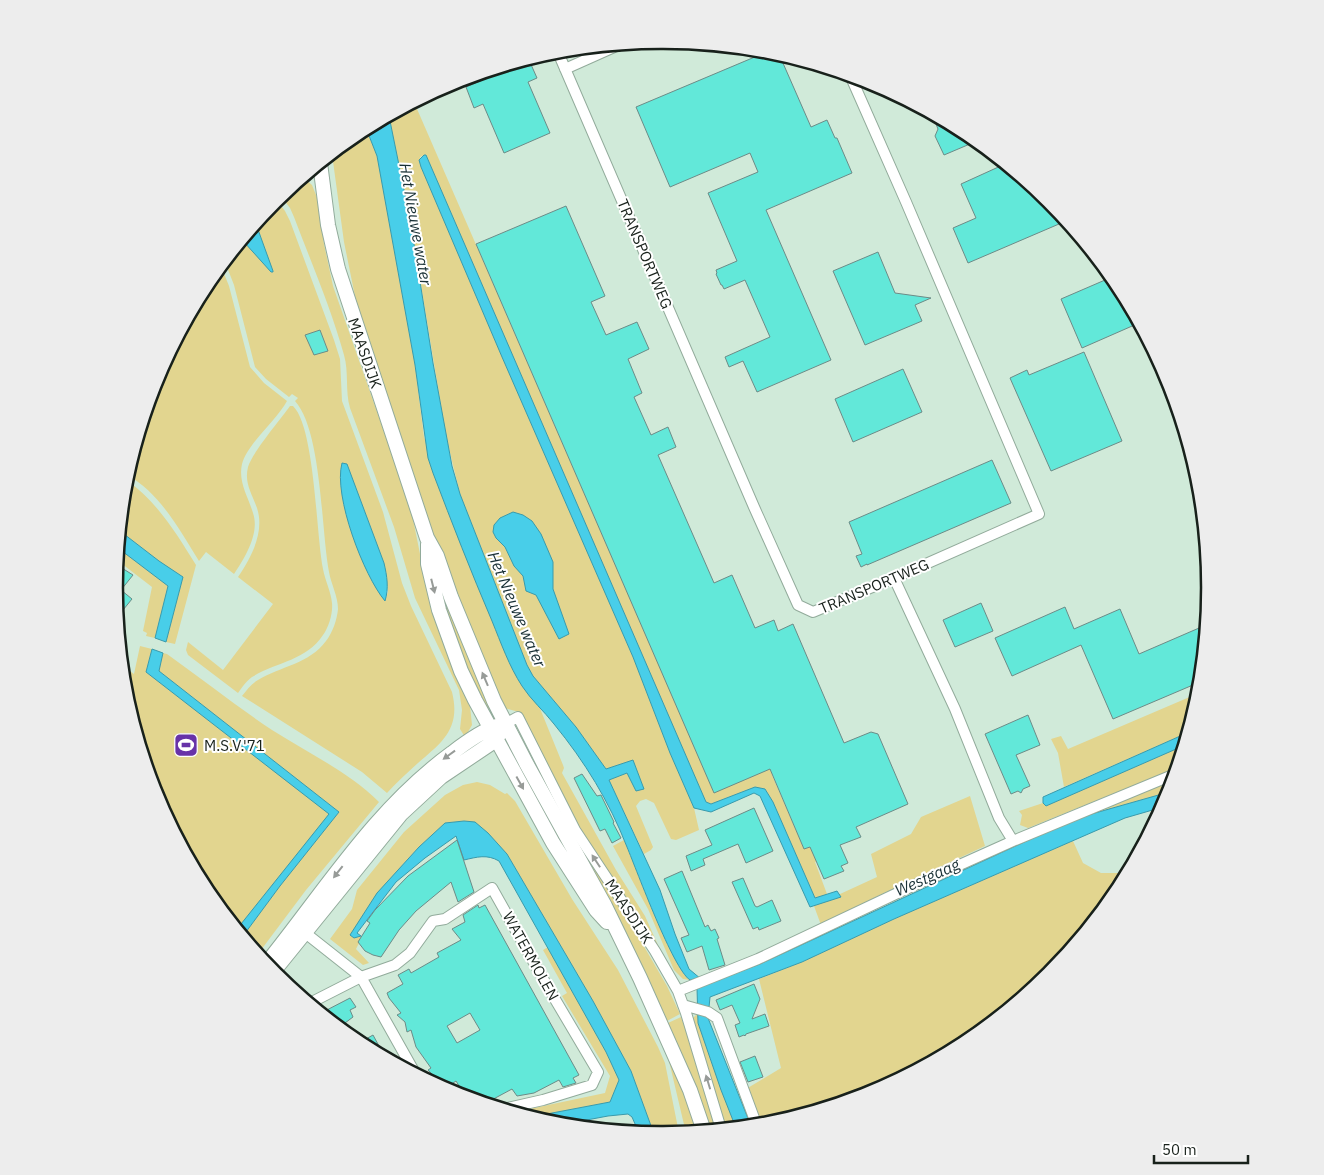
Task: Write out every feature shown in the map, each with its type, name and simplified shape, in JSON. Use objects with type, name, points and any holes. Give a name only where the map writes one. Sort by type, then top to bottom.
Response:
[{"type":"main road","name":"MAASDIJK","points":[[319,172],[338,269],[428,538],[437,556],[451,597],[505,724],[605,906],[640,978],[690,1090],[702,1125]]},
{"type":"main road","name":"MAASDIJK","points":[[428,538],[428,564],[440,610],[461,671],[493,734],[553,842],[596,910],[617,932]]},
{"type":"main road","points":[[278,965],[366,835],[392,805],[440,761],[464,744],[493,734],[505,724]]},
{"type":"main road","points":[[272,958],[301,929]]},
{"type":"street","points":[[565,69],[603,52]]},
{"type":"street","name":"TRANSPORTWEG","points":[[561,58],[798,605],[813,612],[1039,514],[854,85]]},
{"type":"street","points":[[894,578],[955,709],[999,818],[1013,841]]},
{"type":"street","name":"MAASDIJK","points":[[505,724],[518,717],[575,830],[678,991],[719,1123]]},
{"type":"street","points":[[678,991],[758,958],[906,888],[1013,841],[1166,778]]},
{"type":"street","name":"WATERMOLEN","points":[[361,977],[395,965],[410,953],[433,921],[445,919],[492,888],[598,1072],[592,1085],[516,1106]]},
{"type":"street","points":[[301,929],[361,977],[409,1063]]},
{"type":"street","points":[[316,1000],[361,977]]},
{"type":"street","points":[[685,1009],[703,1011],[717,1018],[754,1118]]},
{"type":"shaded area","points":[[417,108],[714,792],[773,767],[772,775],[804,849],[821,842],[827,857],[815,862],[827,894],[815,898],[773,802],[765,789],[755,787],[711,804],[706,802],[426,155],[424,155],[420,157],[421,167],[633,657],[670,753],[694,808],[699,830],[676,840],[671,839],[654,803],[646,799],[640,801],[636,806],[653,847],[644,854],[609,780],[627,773],[644,789],[633,761],[606,769],[576,727],[533,676],[460,494],[446,436],[410,219],[390,123]]},
{"type":"shaded area","points":[[369,136],[377,156],[415,365],[424,437],[522,686],[539,706],[563,765],[562,773],[616,870],[645,916],[666,963],[578,828],[522,715],[519,712],[504,708],[456,601],[370,352],[357,306],[344,242],[333,161]]},
{"type":"shaded area","points":[[308,181],[312,185],[318,200],[324,244],[333,286],[411,509],[424,574],[457,677],[470,706],[472,725],[465,737],[460,729],[462,710],[459,690],[415,598],[394,527],[350,408],[345,361],[339,337],[321,285],[290,208],[286,202]]},
{"type":"shaded area","points":[[282,206],[290,221],[334,340],[340,359],[342,401],[383,512],[402,583],[452,692],[454,715],[448,733],[435,748],[387,793],[362,772],[242,696],[258,680],[303,660],[319,649],[331,634],[338,609],[326,554],[316,457],[311,434],[304,415],[295,401],[298,398],[292,394],[289,397],[266,379],[255,367],[234,285],[228,269],[247,245],[273,272],[258,231]],"holes":[[[342,463],[347,464],[384,563],[388,592],[385,600],[368,573],[352,534],[342,494],[340,477]]]},
{"type":"shaded area","points":[[224,274],[250,367],[264,383],[287,401],[245,456],[242,464],[242,483],[253,513],[255,529],[247,553],[234,574],[206,552],[199,561],[168,513],[134,480],[142,448],[164,381],[195,318]]},
{"type":"shaded area","points":[[290,406],[293,406],[300,418],[306,436],[314,483],[323,569],[332,603],[331,615],[325,632],[316,644],[299,656],[252,677],[238,693],[188,655],[186,650],[188,642],[223,670],[273,604],[238,577],[252,553],[259,526],[257,508],[247,478],[248,467],[260,445]]},
{"type":"shaded area","points":[[133,486],[156,507],[196,565],[175,644],[166,642],[183,577],[126,536]]},
{"type":"shaded area","points":[[124,553],[168,586],[155,638],[146,636],[147,633],[143,631],[152,587],[124,565]]},
{"type":"shaded area","points":[[436,561],[493,706],[485,710],[465,663],[441,596]]},
{"type":"shaded area","name":"M.S.V.'71","points":[[140,646],[152,649],[146,672],[330,814],[242,923],[214,887],[195,857],[164,794],[142,727],[130,671],[134,674]]},
{"type":"shaded area","points":[[163,653],[167,654],[245,712],[355,781],[379,802],[306,890],[262,948],[247,930],[339,812],[159,671]]},
{"type":"shaded area","points":[[1189,697],[1179,736],[1064,787],[1058,753],[1051,739],[1061,736],[1068,749]]},
{"type":"shaded area","points":[[1175,749],[1168,772],[1028,828],[1020,825],[1022,815],[1019,811],[1043,803],[1046,806]]},
{"type":"shaded area","points":[[477,782],[490,785],[505,794],[507,793],[515,801],[572,899],[618,970],[658,1047],[665,1063],[678,1126],[651,1126],[631,1071],[593,1001],[507,854],[464,821],[445,823],[419,847],[403,864],[351,935],[354,938],[362,937],[356,949],[369,963],[363,965],[330,939],[352,909],[357,890],[404,832],[445,795],[463,785]]},
{"type":"shaded area","points":[[1164,782],[1160,795],[1088,815],[1085,814]]},
{"type":"shaded area","points":[[970,796],[985,846],[821,925],[814,906],[877,877],[871,854],[911,834],[921,817]]},
{"type":"shaded area","points":[[624,840],[664,937],[682,972],[690,980],[683,979],[674,970],[648,909],[613,846]]},
{"type":"shaded area","points":[[1073,841],[1083,863],[1101,873],[1119,873],[1067,943],[1043,968],[1017,993],[961,1035],[900,1071],[868,1085],[835,1098],[801,1108],[756,1118],[746,1089],[781,1068],[759,979],[802,962],[894,919]]},
{"type":"shaded area","points":[[582,850],[624,912],[667,986],[680,1014],[667,1021],[630,942]]},
{"type":"shaded area","points":[[548,947],[606,1052],[619,1080],[610,1102],[548,1114],[528,1109],[605,1093],[610,1076],[562,996],[567,993],[543,950]]},
{"type":"shaded area","points":[[698,1013],[698,1023],[734,1122],[722,1123],[692,1019]]},
{"type":"shaded area","points":[[681,1017],[691,1044],[714,1124],[708,1124],[696,1089],[668,1023]]},
{"type":"shaded area","points":[[669,1061],[687,1099],[696,1125],[684,1125]]},
{"type":"water","points":[[390,123],[410,219],[452,466],[460,494],[527,665],[533,676],[576,727],[606,769],[633,760],[644,789],[636,791],[627,773],[609,780],[660,890],[689,969],[707,984],[760,964],[1085,814],[1088,815],[1160,795],[1152,810],[1125,818],[894,919],[802,962],[710,997],[708,1018],[748,1119],[734,1122],[698,1023],[697,988],[699,987],[694,979],[690,980],[683,972],[674,958],[620,830],[604,798],[586,767],[550,719],[533,701],[517,678],[509,662],[433,473],[428,458],[415,365],[377,156],[369,136]]},
{"type":"water","points":[[426,155],[706,802],[711,804],[755,787],[765,789],[773,802],[815,898],[837,891],[841,897],[810,907],[760,796],[754,793],[711,812],[694,808],[670,753],[633,657],[421,167],[419,160]]},
{"type":"water","points":[[258,231],[273,272],[247,245]]},
{"type":"water","points":[[342,463],[347,464],[384,563],[387,582],[385,601],[368,574],[352,535],[342,495],[340,477]]},
{"type":"water","points":[[513,512],[523,515],[532,521],[541,534],[553,562],[553,589],[569,634],[559,639],[536,595],[526,591],[523,576],[514,566],[505,547],[493,532],[494,525],[500,518]]},
{"type":"water","points":[[126,536],[183,577],[166,642],[155,638],[168,586],[124,553]]},
{"type":"water","points":[[152,649],[163,653],[159,671],[339,812],[247,930],[242,923],[329,814],[146,672]]},
{"type":"water","points":[[1179,736],[1175,749],[1046,806],[1043,803],[1043,797]]},
{"type":"water","points":[[475,822],[507,854],[593,1001],[631,1071],[651,1126],[636,1125],[632,1117],[628,1114],[584,1121],[548,1114],[610,1102],[619,1080],[606,1052],[499,861],[486,857],[464,860],[456,836],[396,882],[357,933],[361,936],[354,938],[350,935],[377,893],[419,847],[445,823]]},
{"type":"building","points":[[755,57],[783,63],[811,127],[827,120],[852,173],[766,210],[831,360],[757,392],[743,361],[729,367],[725,357],[770,337],[745,280],[724,289],[716,274],[716,270],[737,261],[708,193],[758,172],[750,153],[670,187],[636,107]]},
{"type":"building","points":[[531,65],[537,78],[528,82],[550,133],[504,153],[483,104],[474,108],[466,87],[490,77]]},
{"type":"building","points":[[936,124],[968,145],[944,155],[935,136],[938,129]]},
{"type":"building","points":[[999,167],[1017,182],[1059,224],[968,263],[953,228],[976,218],[961,184]]},
{"type":"building","points":[[566,206],[605,296],[591,302],[606,335],[637,322],[649,349],[628,359],[642,393],[634,397],[651,435],[668,427],[676,447],[658,455],[714,583],[732,575],[755,628],[774,620],[778,631],[793,624],[844,743],[871,732],[878,734],[908,804],[856,827],[861,837],[840,845],[848,863],[841,866],[844,871],[824,879],[810,847],[804,849],[770,769],[714,793],[476,244]]},
{"type":"building","points":[[878,252],[895,293],[931,298],[915,305],[922,321],[865,345],[833,271]]},
{"type":"building","points":[[1104,280],[1133,326],[1082,348],[1061,299]]},
{"type":"building","points":[[320,330],[328,351],[314,355],[305,335]]},
{"type":"building","points":[[1084,352],[1122,441],[1051,471],[1010,378],[1027,370],[1029,375]]},
{"type":"building","points":[[903,369],[922,412],[853,442],[835,399]]},
{"type":"building","points":[[992,460],[1011,503],[861,567],[856,556],[862,554],[849,522]]},
{"type":"building","points":[[124,569],[133,575],[123,587]]},
{"type":"building","points":[[123,592],[132,599],[124,609]]},
{"type":"building","points":[[981,603],[993,631],[955,647],[943,620]]},
{"type":"building","points":[[1065,607],[1074,629],[1120,609],[1139,654],[1199,628],[1191,686],[1113,719],[1081,645],[1012,676],[995,638]]},
{"type":"building","points":[[1028,715],[1040,745],[1016,755],[1030,786],[1023,789],[1021,793],[1018,791],[1011,794],[985,734]]},
{"type":"building","points":[[582,774],[597,796],[601,795],[621,838],[612,843],[605,829],[600,831],[574,778]]},
{"type":"building","points":[[754,808],[773,851],[746,863],[738,844],[703,859],[705,865],[691,871],[686,856],[712,845],[705,830]]},
{"type":"building","points":[[457,840],[474,892],[458,902],[451,882],[416,911],[399,930],[381,957],[365,951],[358,942],[370,923],[367,921],[375,910],[408,876]]},
{"type":"building","points":[[682,871],[705,927],[708,925],[711,931],[715,929],[725,965],[709,970],[702,946],[687,952],[681,938],[689,935],[664,879]]},
{"type":"building","points":[[743,878],[755,906],[757,907],[772,900],[781,921],[759,930],[758,927],[753,929],[732,882]]},
{"type":"building","points":[[478,905],[479,908],[485,905],[579,1075],[573,1078],[576,1083],[563,1087],[559,1080],[534,1093],[517,1096],[512,1089],[493,1099],[459,1086],[456,1081],[452,1083],[433,1075],[428,1070],[431,1068],[416,1047],[411,1030],[407,1032],[405,1022],[397,1015],[401,1013],[387,993],[403,984],[398,975],[409,969],[411,973],[439,957],[437,953],[461,940],[452,929],[465,922],[463,915]],"holes":[[[470,1013],[480,1030],[457,1043],[447,1026]]]},
{"type":"building","points":[[754,984],[760,999],[752,1019],[765,1014],[769,1026],[739,1037],[735,1025],[740,1023],[732,1005],[720,1010],[716,1000]]},
{"type":"building","points":[[350,998],[356,1007],[350,1010],[353,1017],[345,1023],[327,1010]]},
{"type":"building","points":[[373,1035],[378,1045],[368,1038]]},
{"type":"building","points":[[755,1056],[763,1077],[748,1082],[740,1062]]},
{"type":"place","name":"M.S.V.'71","points":[[186,745]]},
{"type":"water label","name":"Het Nieuwe water","points":[[416,224]]},
{"type":"water label","name":"Het Nieuwe water","points":[[517,609]]},
{"type":"water label","name":"Westgaag","points":[[927,877]]}]
